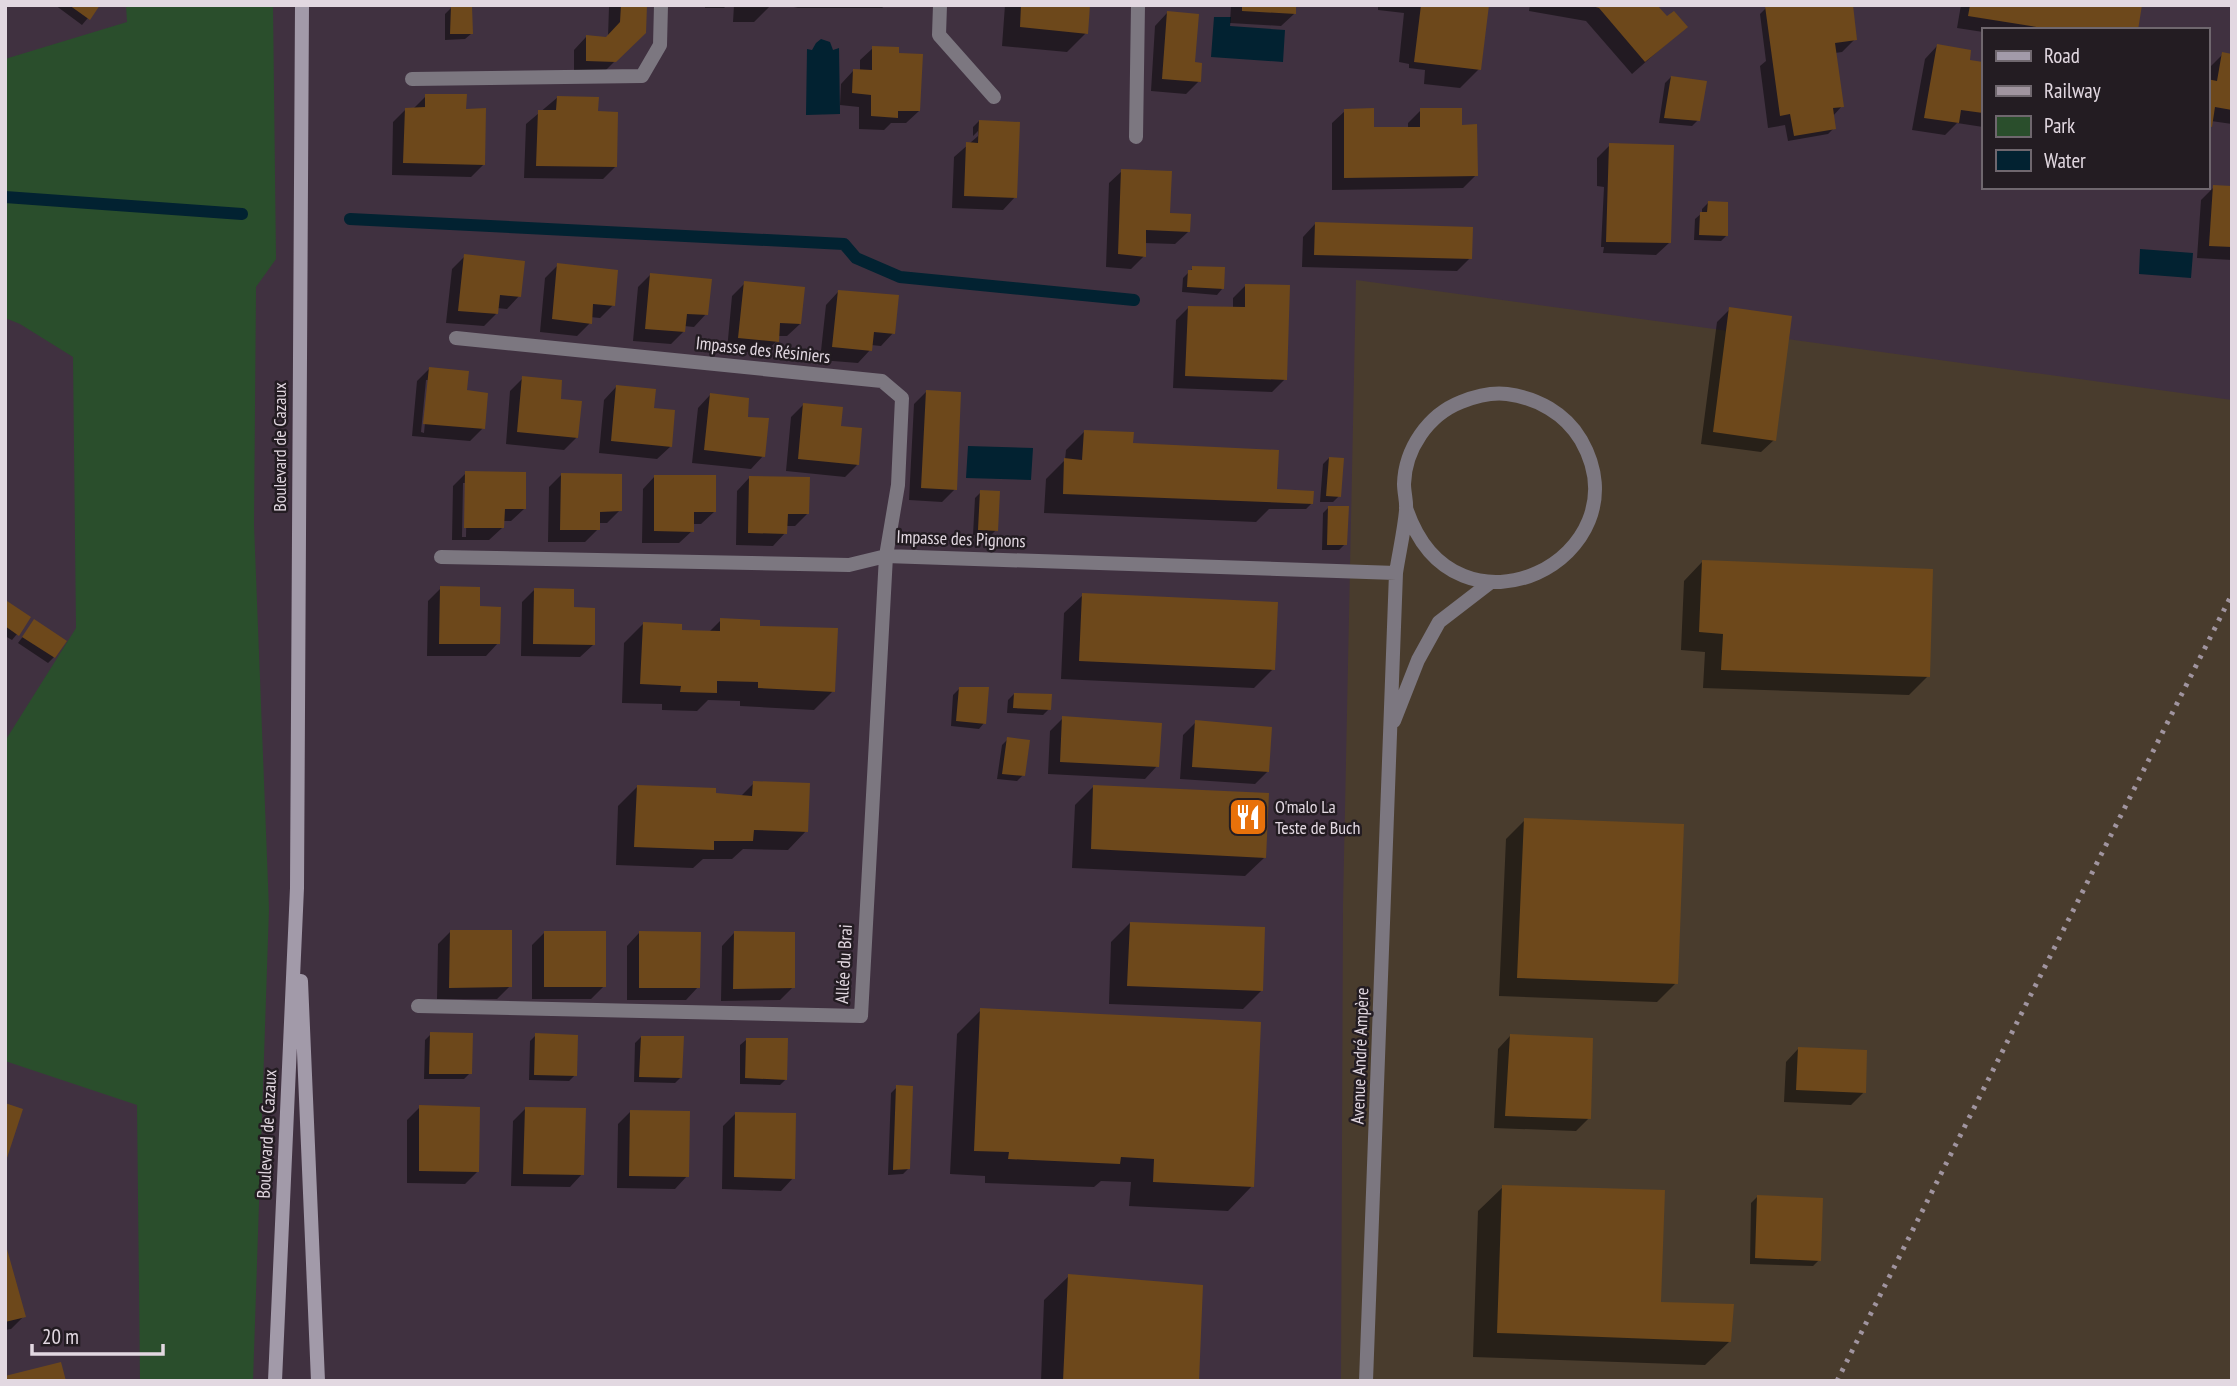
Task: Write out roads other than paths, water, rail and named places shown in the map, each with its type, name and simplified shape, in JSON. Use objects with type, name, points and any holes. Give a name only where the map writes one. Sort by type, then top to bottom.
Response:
[{"type":"main road","name":"Boulevard de Cazaux","points":[[275,1381],[297,888],[302,5]]},
{"type":"main road","name":"Boulevard de Cazaux","points":[[297,888],[318,1381]]},
{"type":"street","points":[[412,79],[642,76],[660,45],[661,5]]},
{"type":"street","points":[[940,5],[939,35],[994,97]]},
{"type":"street","points":[[1136,136],[1138,5]]},
{"type":"street","name":"Impasse des Résiniers","points":[[456,338],[882,381],[902,398],[898,485],[886,556]]},
{"type":"street","name":"Avenue André Ampère","points":[[1366,1381],[1396,573],[1406,508],[1404,484],[1408,461],[1418,439],[1433,420],[1451,406],[1474,397],[1498,393],[1522,396],[1544,404],[1563,419],[1580,439],[1591,463],[1594,488],[1591,514],[1580,538],[1563,558],[1542,573],[1517,581],[1491,582],[1468,578],[1446,567],[1427,551],[1414,531],[1406,508]]},
{"type":"street","name":"Impasse des Pignons","points":[[441,557],[849,565],[886,556],[1396,573]]},
{"type":"street","name":"Allée du Brai","points":[[418,1006],[861,1016],[886,556]]},
{"type":"street","name":"Avenue André Ampère","points":[[1390,733],[1418,660],[1439,622],[1491,582]]},
{"type":"water","points":[[1214,17],[1231,17],[1230,26],[1285,30],[1283,62],[1211,57]]},
{"type":"water","points":[[821,39],[830,42],[833,50],[839,48],[840,114],[806,115],[807,49],[812,50]]},
{"type":"water","points":[[2140,249],[2193,253],[2191,278],[2139,274]]},
{"type":"water","points":[[968,446],[1033,448],[1031,480],[966,478]]},
{"type":"waterway","points":[[5,197],[242,214]]},
{"type":"waterway","points":[[350,219],[844,244],[856,258],[900,277],[1134,300]]},
{"type":"railway","points":[[1837,1381],[2232,594]]},
{"type":"place","name":"O'malo La Teste de Buch","points":[[1248,817]]}]
